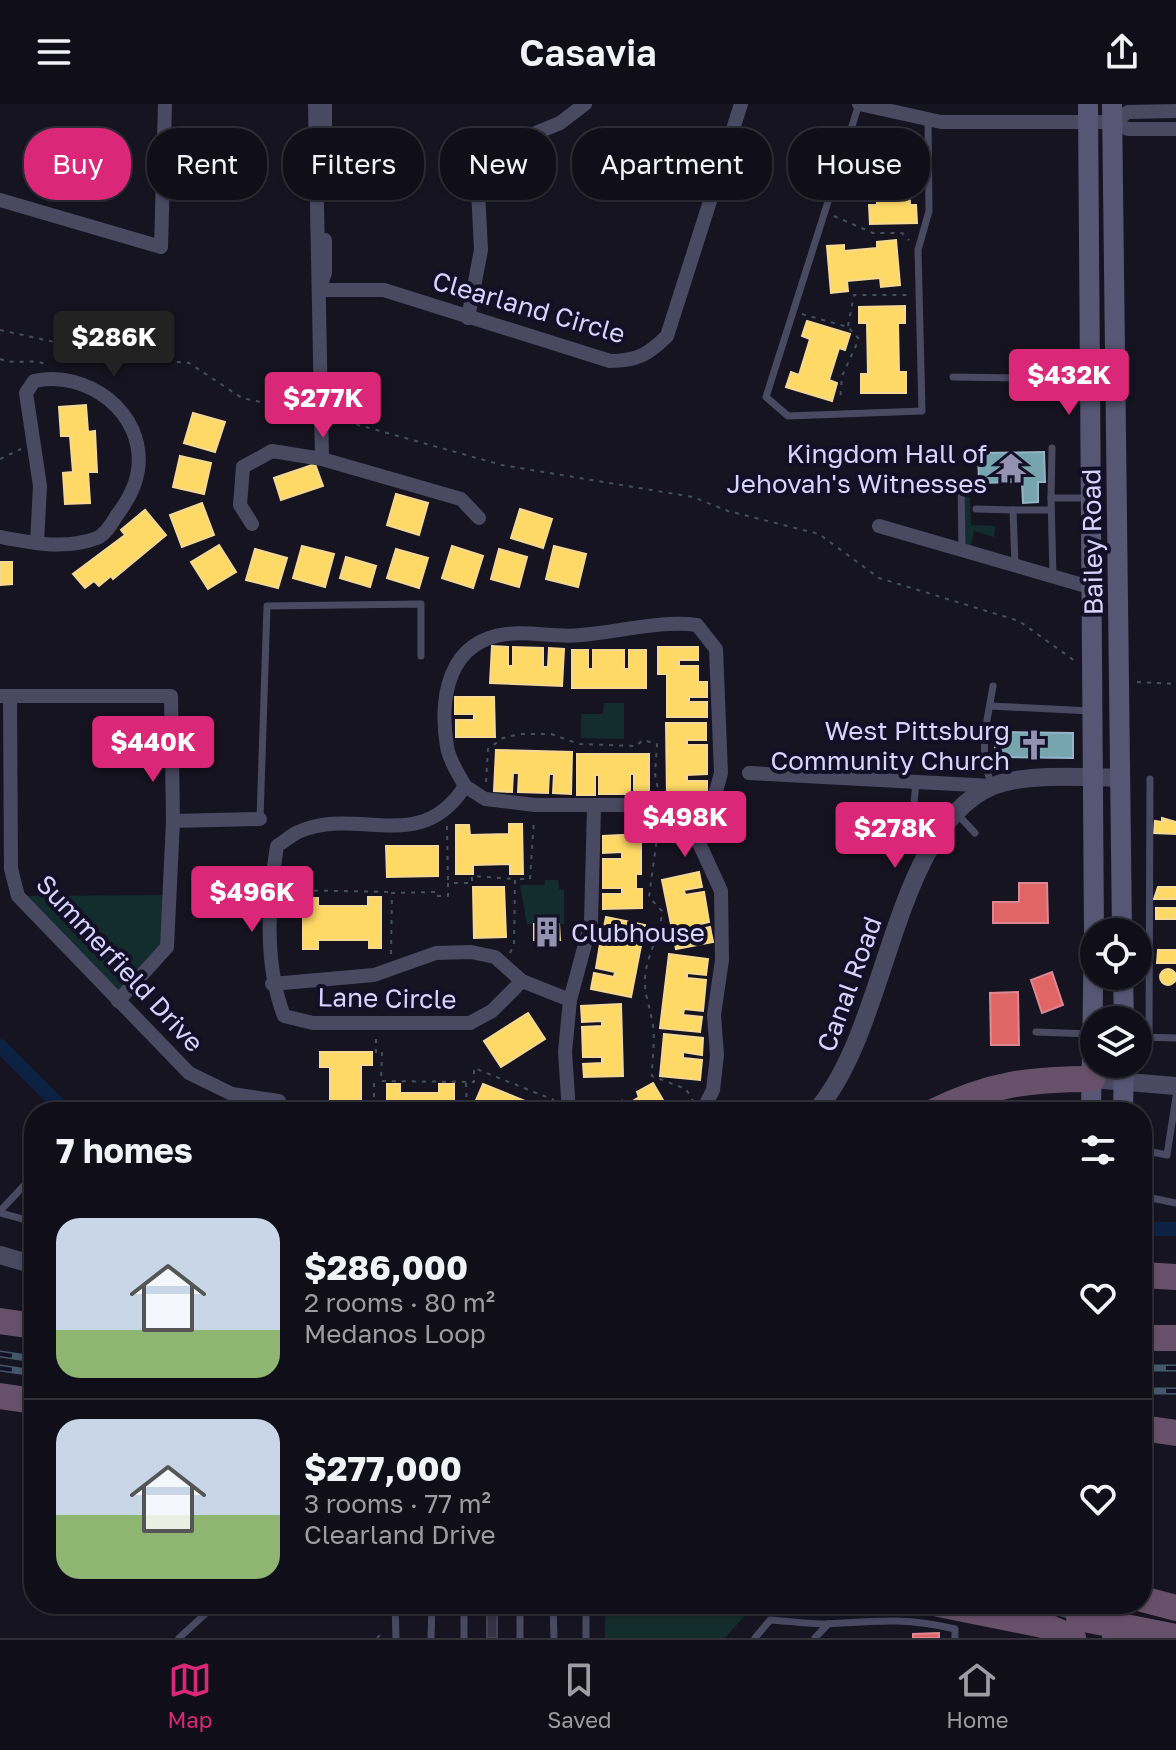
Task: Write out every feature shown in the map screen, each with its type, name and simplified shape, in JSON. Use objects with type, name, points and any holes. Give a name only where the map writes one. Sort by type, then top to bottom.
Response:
[{"type":"highway","points":[[956,1102],[990,1087],[1016,1082],[1092,1079]]},
{"type":"highway","points":[[1152,1276],[1176,1277]]},
{"type":"highway","points":[[0,1321],[24,1325]]},
{"type":"highway","points":[[1152,1338],[1176,1338]]},
{"type":"highway","points":[[0,1396],[24,1400]]},
{"type":"highway","points":[[1152,1602],[1176,1608]]},
{"type":"highway","points":[[989,1614],[1043,1625],[1112,1622],[1176,1637]]},
{"type":"main road","name":"Bailey Road","points":[[1088,113],[1094,918]]},
{"type":"main road","name":"Bailey Road","points":[[1112,113],[1120,647],[1127,680],[1121,778],[1122,918]]},
{"type":"main road","points":[[1123,1102],[1124,1078]]},
{"type":"main road","name":"Bailey Road","points":[[1091,1102],[1092,1079]]},
{"type":"street","points":[[0,200],[161,247],[165,104]]},
{"type":"street","points":[[315,104],[315,276],[319,290],[322,459]]},
{"type":"street","points":[[319,290],[325,273],[325,104]]},
{"type":"street","points":[[468,318],[481,250],[478,190],[485,165],[502,147],[560,123],[585,104]]},
{"type":"street","name":"Clearland Circle","points":[[319,290],[384,290],[610,361],[633,361],[652,352],[667,336],[741,104]]},
{"type":"street","points":[[859,104],[928,119],[1176,111]]},
{"type":"street","points":[[1112,113],[1128,129],[1176,129]]},
{"type":"street","points":[[0,537],[37,543],[67,546],[102,537],[127,501],[138,470],[134,435],[114,401],[87,385],[55,376],[34,381],[26,393],[40,486],[37,543]]},
{"type":"street","points":[[252,524],[240,505],[243,467],[272,451],[322,459],[461,499],[479,518]]},
{"type":"street","points":[[879,526],[1093,588]]},
{"type":"street","points":[[694,832],[708,821],[721,773],[716,649],[697,625],[672,621],[634,631],[569,637],[508,634],[478,641],[455,662],[444,692],[447,750],[465,786],[485,799],[535,805],[633,805],[673,813],[694,832],[721,891],[722,960],[714,1015],[717,1055],[713,1090],[706,1102]]},
{"type":"street","points":[[5,696],[171,696],[173,821],[167,947],[118,1001]]},
{"type":"street","name":"Summerfield Drive","points":[[5,696],[11,869],[18,896],[189,1073],[232,1094],[279,1101]]},
{"type":"street","points":[[749,773],[993,786]]},
{"type":"street","name":"Canal Road","points":[[822,1102],[847,1066],[863,1030],[927,847],[956,813],[993,786],[1036,779],[1121,778]]},
{"type":"street","points":[[465,786],[447,809],[408,827],[340,824],[299,831],[277,846],[271,890],[272,984],[374,975],[436,953],[471,952],[495,957],[522,981],[570,1000]]},
{"type":"street","points":[[569,1102],[565,1052],[570,1000],[591,922],[594,807]]},
{"type":"street","points":[[173,821],[260,819]]},
{"type":"street","name":"Lane Circle","points":[[272,984],[284,1016],[313,1023],[470,1023],[492,1011],[522,981]]},
{"type":"street","points":[[1092,1079],[1097,1078]]},
{"type":"street","points":[[1144,1078],[1176,1086]]},
{"type":"street","points":[[0,1255],[24,1262]]},
{"type":"lane","points":[[859,104],[766,397],[788,416],[922,411],[918,250],[929,211],[928,119]]},
{"type":"lane","points":[[953,377],[1091,379]]},
{"type":"lane","points":[[1052,448],[1053,576]]},
{"type":"lane","points":[[961,483],[962,550]]},
{"type":"lane","points":[[1051,498],[1092,498]]},
{"type":"lane","points":[[976,509],[1051,510]]},
{"type":"lane","points":[[1013,510],[1015,565]]},
{"type":"lane","points":[[260,819],[267,606],[421,604],[421,656]]},
{"type":"lane","points":[[1094,647],[1120,647]]},
{"type":"lane","points":[[993,686],[984,769],[993,786]]},
{"type":"lane","points":[[990,706],[1094,711]]},
{"type":"lane","points":[[1149,1006],[1150,779]]},
{"type":"lane","points":[[916,780],[912,825],[927,847]]},
{"type":"lane","points":[[956,813],[975,833]]},
{"type":"lane","points":[[1036,1032],[1080,1034]]},
{"type":"lane","points":[[1152,1038],[1176,1038]]},
{"type":"lane","points":[[1152,1152],[1172,1156],[1176,1097]]},
{"type":"lane","points":[[24,1186],[0,1212],[24,1219]]},
{"type":"lane","points":[[1152,1198],[1176,1203]]},
{"type":"lane","points":[[179,1638],[205,1614]]},
{"type":"lane","points":[[395,1614],[396,1638]]},
{"type":"lane","points":[[431,1638],[432,1614]]},
{"type":"lane","points":[[464,1614],[464,1638]]},
{"type":"lane","points":[[520,1614],[520,1638]]},
{"type":"lane","points":[[553,1614],[554,1638]]},
{"type":"lane","points":[[586,1614],[586,1638]]},
{"type":"lane","points":[[1054,1614],[1078,1624]]},
{"type":"lane","points":[[755,1638],[770,1620],[828,1624],[842,1620],[917,1619],[955,1629],[955,1638]]},
{"type":"lane","points":[[815,1638],[828,1624]]},
{"type":"path","points":[[825,212],[873,233],[902,233],[918,250]]},
{"type":"path","points":[[848,327],[854,295],[919,295]]},
{"type":"path","points":[[793,312],[848,327],[859,339],[842,376],[839,414]]},
{"type":"path","points":[[0,330],[123,357],[189,363],[242,398],[322,414],[502,465],[693,497],[728,511],[819,534],[879,578],[1019,621],[1078,663],[1094,669]]},
{"type":"path","points":[[0,359],[11,363],[39,361],[47,364],[55,376]]},
{"type":"path","points":[[0,459],[32,442]]},
{"type":"path","points":[[1127,680],[1176,684]]},
{"type":"path","points":[[485,799],[488,749],[503,738],[551,734],[579,744],[636,746],[643,740],[657,744],[655,774],[663,812],[655,835],[649,897],[662,911],[662,928],[650,951],[645,975],[645,999],[653,1022],[652,1076],[686,1089],[694,1102]]},
{"type":"path","points":[[448,883],[472,883],[472,876],[530,879],[535,805]]},
{"type":"path","points":[[392,893],[436,892],[436,896],[448,896],[447,809]]},
{"type":"path","points":[[504,964],[514,945],[515,879]]},
{"type":"path","points":[[271,890],[392,890],[391,971]]},
{"type":"path","points":[[375,1023],[376,1054],[382,1053],[381,1081]]},
{"type":"path","points":[[374,1102],[374,1082],[474,1082],[474,1068],[553,1102]]},
{"type":"path","points":[[466,1082],[467,1102]]},
{"type":"path","points":[[377,1638],[382,1633]]},
{"type":"green space","points":[[969,482],[971,525],[995,526],[994,537],[974,531],[970,552],[962,550],[961,483]]},
{"type":"green space","points":[[604,703],[624,703],[624,739],[581,738],[581,714],[603,714]]},
{"type":"green space","points":[[545,880],[558,880],[559,889],[564,890],[564,924],[527,924],[520,885],[545,885]]},
{"type":"green space","points":[[171,895],[167,947],[118,1001],[18,896]]},
{"type":"green space","points":[[605,1614],[746,1614],[725,1638],[605,1638]]},
{"type":"building: Homes","points":[[877,200],[910,200],[910,205],[916,205],[917,223],[870,224],[869,205],[877,205]]},
{"type":"building: Homes","points":[[896,240],[900,285],[881,287],[880,278],[847,281],[848,291],[831,293],[827,246],[844,245],[844,251],[877,248],[877,242]]},
{"type":"building: Homes","points":[[905,306],[905,323],[898,323],[899,372],[906,372],[906,393],[861,393],[861,374],[868,374],[867,323],[859,323],[859,307]]},
{"type":"building: Homes","points":[[807,321],[850,334],[845,350],[839,348],[829,380],[837,383],[832,401],[786,387],[791,372],[799,375],[810,339],[802,336]]},
{"type":"building: Homes","points":[[86,405],[88,432],[95,431],[97,472],[88,472],[90,503],[65,504],[63,473],[73,472],[70,436],[61,436],[59,407]]},
{"type":"building: Homes","points":[[193,413],[225,422],[215,452],[184,443]]},
{"type":"building: Homes","points":[[180,456],[211,463],[204,494],[173,487]]},
{"type":"building: Homes","points":[[315,464],[323,486],[281,500],[274,478]]},
{"type":"building: Homes","points":[[396,494],[428,503],[419,535],[387,525]]},
{"type":"building: Homes","points":[[202,503],[214,535],[182,547],[170,515]]},
{"type":"building: Homes","points":[[520,509],[552,519],[543,548],[511,538]]},
{"type":"building: Homes","points":[[145,510],[166,535],[113,579],[111,576],[99,586],[94,581],[85,588],[73,574],[125,535],[121,530]]},
{"type":"building: Homes","points":[[219,545],[236,572],[208,589],[191,562]]},
{"type":"building: Homes","points":[[302,546],[334,554],[325,587],[293,578]]},
{"type":"building: Homes","points":[[452,546],[483,556],[473,588],[442,578]]},
{"type":"building: Homes","points":[[554,546],[586,554],[578,587],[546,579]]},
{"type":"building: Homes","points":[[255,549],[287,558],[278,588],[246,580]]},
{"type":"building: Homes","points":[[396,549],[428,558],[419,588],[387,578]]},
{"type":"building: Homes","points":[[499,549],[527,557],[519,587],[491,579]]},
{"type":"building: Homes","points":[[346,557],[376,566],[370,587],[340,578]]},
{"type":"building: Homes","points":[[0,562],[12,562],[12,584],[0,585]]},
{"type":"building: Homes","points":[[492,646],[508,647],[508,666],[513,666],[513,647],[543,648],[543,667],[548,667],[549,648],[564,649],[562,686],[490,683]]},
{"type":"building: Homes","points":[[658,647],[698,647],[698,660],[679,660],[679,666],[698,666],[698,682],[707,682],[707,697],[689,697],[689,702],[707,702],[707,717],[667,717],[667,674],[658,674]]},
{"type":"building: Homes","points":[[572,650],[588,650],[588,669],[593,669],[593,650],[624,650],[624,669],[629,669],[629,650],[646,650],[646,688],[572,688]]},
{"type":"building: Homes","points":[[455,697],[494,697],[495,737],[456,737],[456,720],[474,720],[474,714],[455,714]]},
{"type":"building: Homes","points":[[666,723],[706,723],[706,740],[687,740],[687,745],[707,745],[707,774],[687,775],[687,781],[707,781],[707,796],[667,797]]},
{"type":"building: Homes","points":[[496,750],[572,752],[571,794],[553,793],[554,774],[549,774],[548,793],[518,792],[519,773],[513,773],[512,792],[494,791]]},
{"type":"building: Homes","points":[[577,754],[649,754],[649,794],[634,794],[634,774],[630,774],[630,794],[599,794],[599,775],[595,775],[595,795],[577,795]]},
{"type":"building: Homes","points":[[1162,818],[1176,822],[1176,834],[1154,833],[1155,821],[1162,822]]},
{"type":"building: Homes","points":[[509,824],[522,824],[523,874],[510,874],[510,864],[473,865],[473,874],[456,874],[456,825],[469,825],[470,835],[509,834]]},
{"type":"building: Homes","points":[[641,835],[641,874],[636,874],[636,889],[642,889],[642,908],[603,909],[603,894],[622,894],[622,888],[603,888],[603,859],[622,859],[622,852],[603,853],[603,836]]},
{"type":"building: Homes","points":[[386,846],[438,846],[438,876],[387,877]]},
{"type":"building: Homes","points":[[699,872],[702,887],[684,890],[685,895],[704,892],[709,922],[692,926],[693,931],[710,927],[713,942],[676,949],[662,880]]},
{"type":"building: Homes","points":[[473,887],[504,887],[506,937],[474,938]]},
{"type":"building: Homes","points":[[1158,887],[1176,887],[1176,899],[1154,899]]},
{"type":"building: Homes","points":[[368,897],[381,897],[381,948],[369,948],[369,940],[318,940],[318,949],[303,949],[303,898],[318,898],[318,906],[368,906]]},
{"type":"building: Homes","points":[[1156,908],[1176,908],[1176,919],[1156,919]]},
{"type":"building: Homes","points":[[606,917],[645,925],[631,997],[591,989],[594,973],[614,977],[615,972],[596,968],[601,938],[621,942],[622,936],[603,932]]},
{"type":"building: Homes","name":"Clubhouse","points":[[534,924],[559,924],[560,940],[534,940]]},
{"type":"building: Homes","points":[[1158,950],[1176,950],[1176,963],[1157,963]]},
{"type":"building: Homes","points":[[669,954],[708,959],[706,975],[687,973],[687,978],[706,980],[703,1011],[684,1009],[683,1015],[702,1017],[700,1032],[660,1028]]},
{"type":"building: Homes","points":[[1165,969],[1171,969],[1176,977],[1174,983],[1165,985],[1160,980],[1160,974]]},
{"type":"building: Homes","points":[[621,1004],[623,1076],[584,1077],[583,1064],[602,1063],[602,1057],[583,1057],[582,1027],[602,1026],[602,1021],[582,1022],[581,1006]]},
{"type":"building: Homes","points":[[528,1013],[545,1039],[501,1067],[484,1041]]},
{"type":"building: Homes","points":[[664,1034],[703,1038],[702,1055],[683,1052],[683,1058],[702,1060],[700,1080],[660,1076]]},
{"type":"building: Homes","points":[[320,1052],[372,1052],[372,1065],[361,1065],[361,1102],[330,1102],[330,1067],[320,1067]]},
{"type":"building: Homes","points":[[653,1083],[664,1102],[631,1102],[639,1097],[637,1092]]},
{"type":"building: Homes","points":[[387,1084],[400,1084],[400,1093],[439,1093],[439,1084],[454,1084],[454,1102],[387,1102]]},
{"type":"building: Homes","points":[[483,1084],[528,1102],[475,1102]]},
{"type":"building: Shops","points":[[1019,883],[1047,883],[1048,923],[993,923],[993,902],[1019,902]]},
{"type":"building: Shops","points":[[1052,972],[1063,1005],[1042,1013],[1031,980]]},
{"type":"building: Shops","points":[[1018,992],[1019,1045],[991,1045],[990,993]]},
{"type":"building: Shops","points":[[939,1633],[939,1638],[913,1638],[913,1634]]},
{"type":"building: Public","name":"Kingdom Hall of Jehovah's Witnesses","points":[[1044,452],[1045,482],[1038,482],[1038,502],[1023,503],[1022,482],[979,483],[978,453]]},
{"type":"building: Public","name":"West Pittsburg Community Church","points":[[995,732],[1073,733],[1073,758],[995,757]]},
{"type":"building: Other","points":[[487,1614],[497,1614],[497,1638],[487,1638]]},
{"type":"waterway","points":[[0,1046],[56,1102]]},
{"type":"waterway","points":[[1152,1229],[1176,1229]]},
{"type":"railway","points":[[0,1354],[24,1358]]},
{"type":"railway","points":[[0,1368],[24,1372]]},
{"type":"railway","points":[[1152,1368],[1176,1368]]},
{"type":"railway","points":[[1152,1391],[1176,1391]]},
{"type":"place","name":"Kingdom Hall of Jehovah's Witnesses","points":[[1011,468]]},
{"type":"place","name":"West Pittsburg Community Church","points":[[1034,745]]},
{"type":"place","name":"Clubhouse","points":[[547,932]]}]
